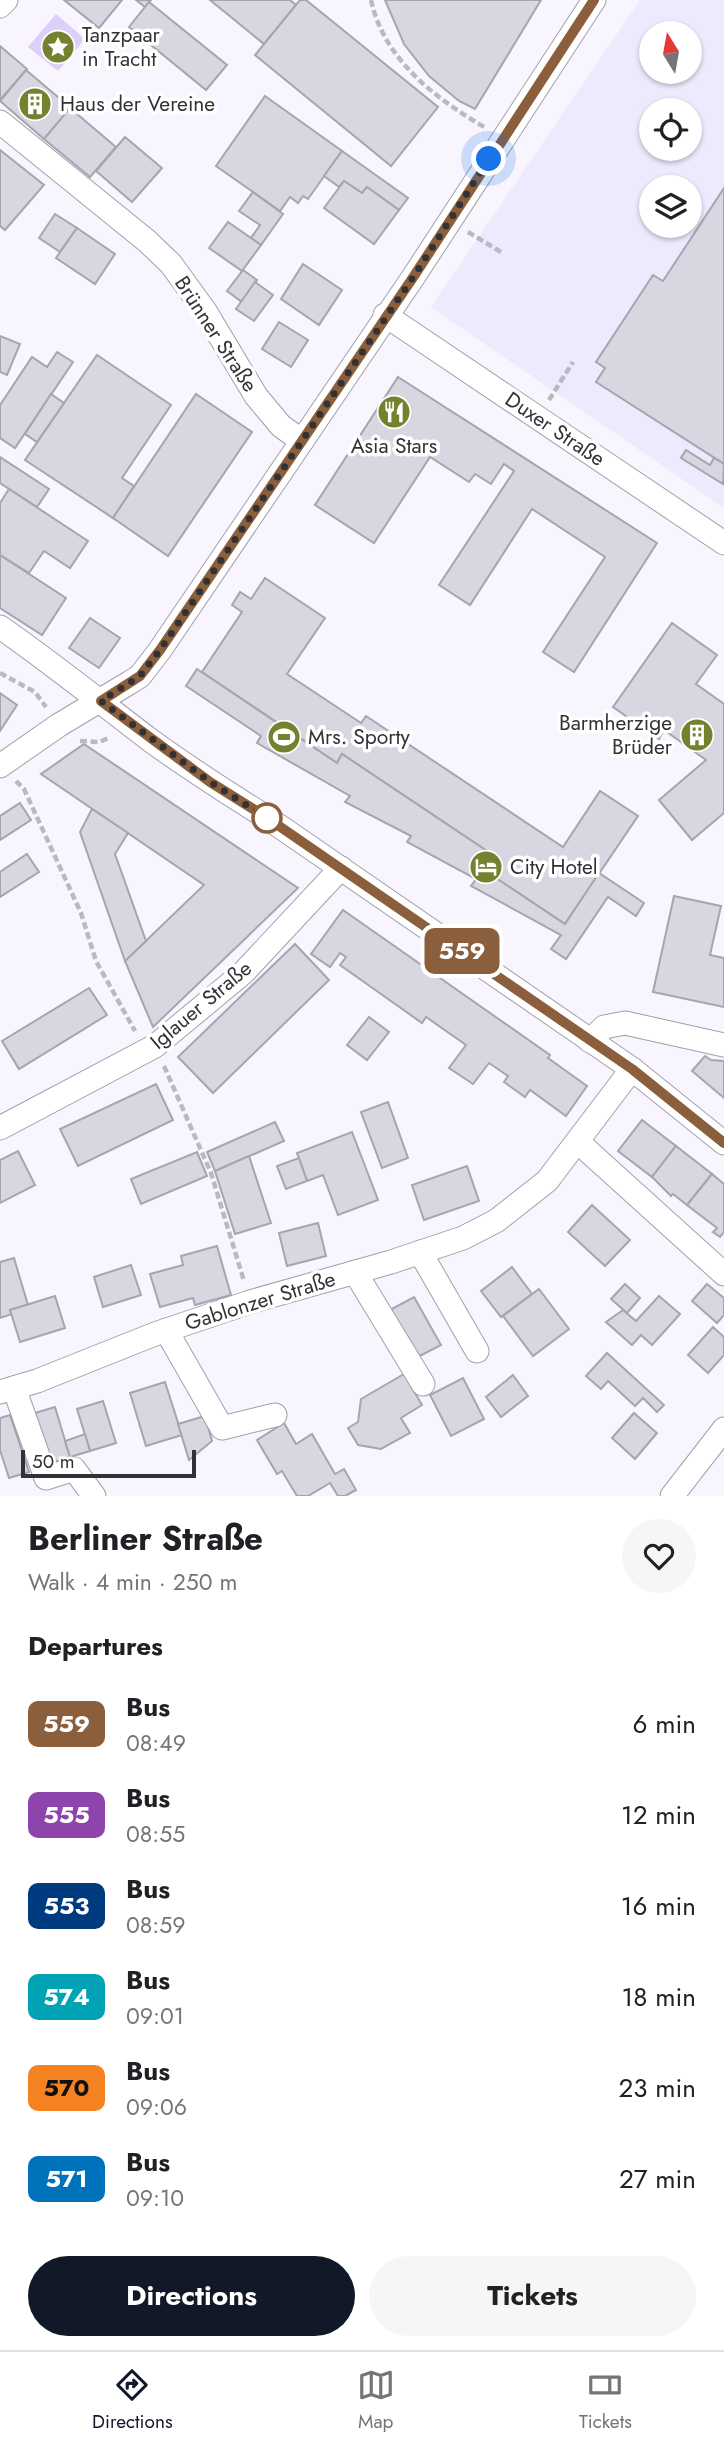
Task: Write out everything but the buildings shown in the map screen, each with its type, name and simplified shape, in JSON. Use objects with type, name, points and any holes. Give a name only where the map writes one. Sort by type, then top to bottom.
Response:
[{"type":"street","points":[[0,6],[6,0]]},
{"type":"street","points":[[0,766],[59,725],[140,676],[414,276],[594,0]]},
{"type":"street","name":"Brünner Straße","points":[[0,122],[147,241],[171,264],[205,311],[256,396],[281,426],[302,441]]},
{"type":"street","name":"Duxer Straße","points":[[386,315],[724,543]]},
{"type":"street","points":[[0,627],[54,664],[210,782],[632,1069],[724,1143]]},
{"type":"street","name":"Iglauer Straße","points":[[0,1128],[150,1049],[243,972],[341,869]]},
{"type":"street","points":[[590,1041],[604,1027],[625,1023],[724,1045]]},
{"type":"street","name":"Gablonzer Straße","points":[[94,1496],[74,1469],[46,1478],[7,1390],[37,1381],[166,1330],[250,1302],[463,1238],[496,1221],[547,1181],[632,1069]]},
{"type":"street","points":[[578,1142],[724,1274]]},
{"type":"street","points":[[420,1252],[477,1351]]},
{"type":"street","name":"Gablonzer Straße","points":[[355,1272],[423,1384]]},
{"type":"street","name":"Gablonzer Straße","points":[[166,1330],[222,1428],[275,1415]]},
{"type":"street","points":[[673,1496],[724,1429]]},
{"type":"path","points":[[370,0],[373,13],[393,51],[422,83],[464,116],[502,138]]},
{"type":"path","points":[[449,221],[501,252]]},
{"type":"path","points":[[538,418],[573,362]]},
{"type":"path","points":[[0,673],[34,692],[48,710]]},
{"type":"path","points":[[74,744],[83,740],[99,742],[109,738]]},
{"type":"path","points":[[20,785],[81,913],[96,961],[150,1049],[211,1173],[250,1302]]},
{"type":"shaded area","points":[[640,0],[724,0],[724,508],[431,307]]},
{"type":"shaded area","points":[[56,14],[85,39],[58,71],[28,47]]},
{"type":"bus line","name":"559","points":[[594,0],[414,276],[160,650],[140,676],[101,701],[210,782],[266,817],[632,1069],[724,1143]]},
{"type":"place","name":"Tanzpaar in Tracht","points":[[58,47]]},
{"type":"place","name":"Haus der Vereine","points":[[35,104]]},
{"type":"place","name":"Asia Stars","points":[[394,412]]},
{"type":"place","name":"Barmherzige Brüder","points":[[697,735]]},
{"type":"place","name":"Mrs. Sporty","points":[[284,737]]},
{"type":"place","name":"City Hotel","points":[[486,867]]},
{"type":"route","points":[[267,818],[210,782],[101,701],[140,676],[160,650],[414,276],[489,159]]}]
